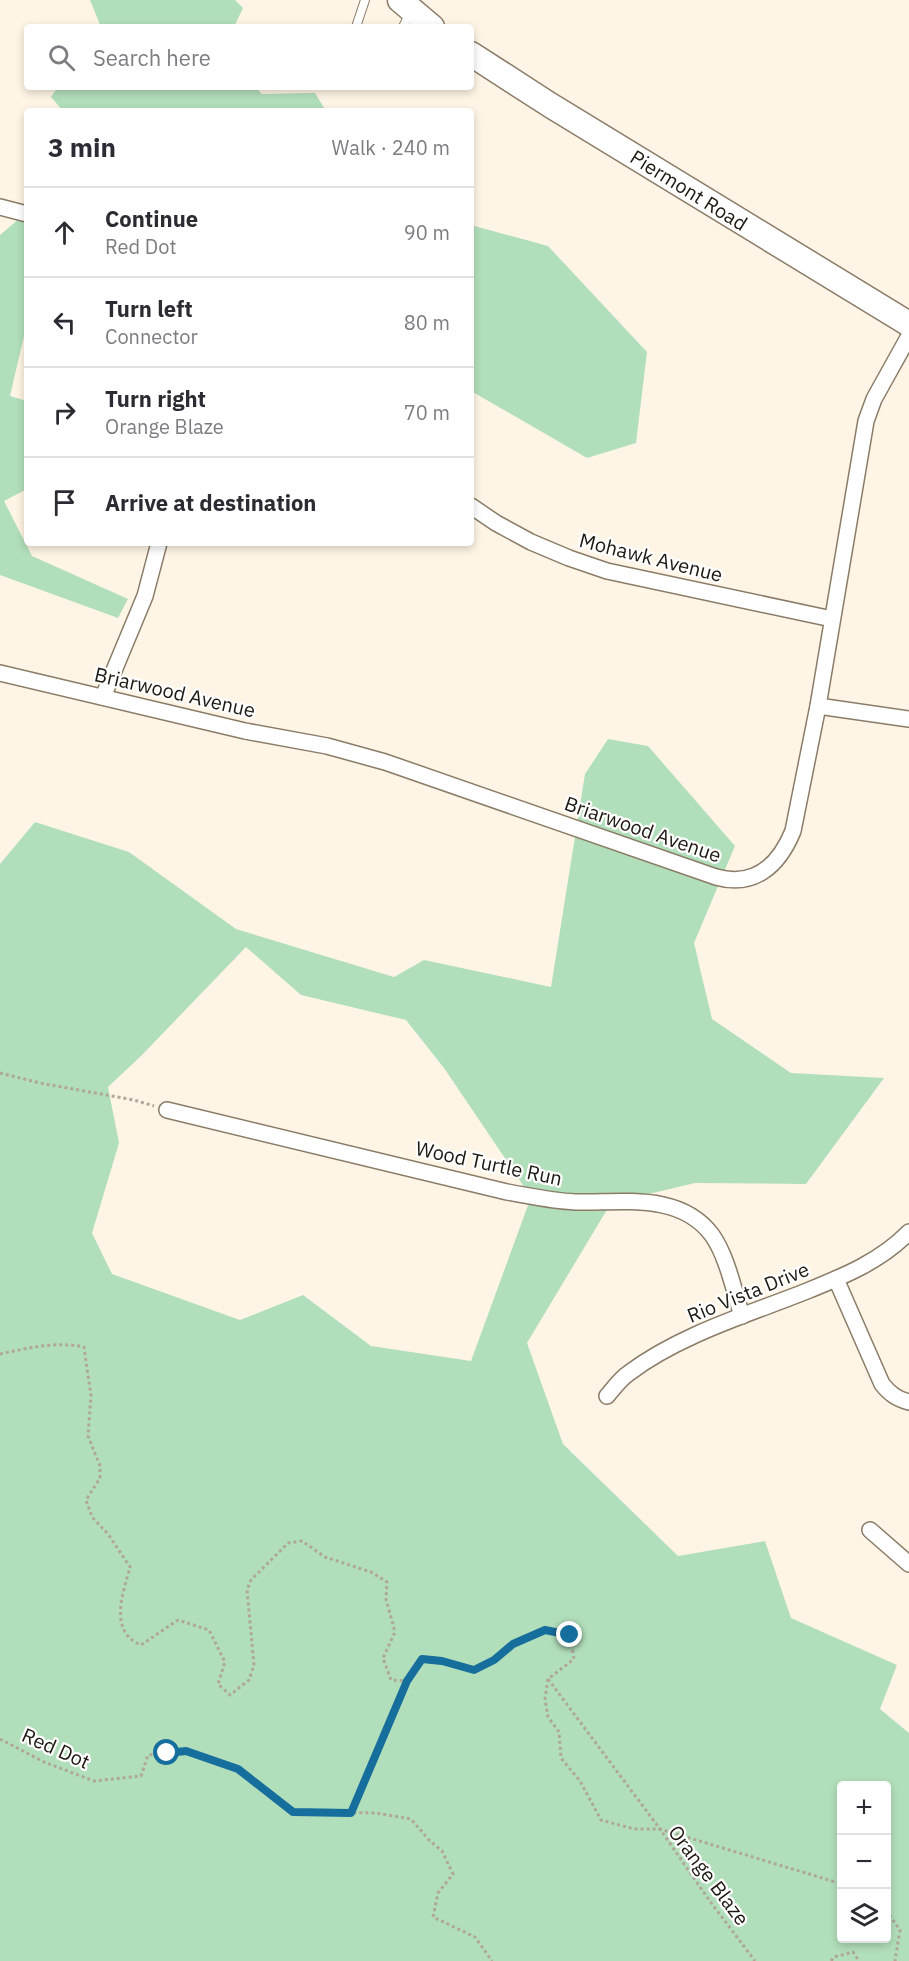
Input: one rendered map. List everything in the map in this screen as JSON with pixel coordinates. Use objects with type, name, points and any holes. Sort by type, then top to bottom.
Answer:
[{"type":"main road","points":[[405,12],[427,24]]},
{"type":"main road","name":"Piermont Road","points":[[474,56],[909,324]]},
{"type":"street","points":[[0,207],[24,213]]},
{"type":"street","name":"Briarwood Avenue","points":[[0,673],[245,731],[327,746],[385,762],[716,877],[738,880],[751,877],[765,871],[776,861],[786,849],[793,831],[818,706],[866,421],[878,391],[909,336]]},
{"type":"street","name":"Mohawk Avenue","points":[[474,509],[531,542],[607,571],[832,619]]},
{"type":"street","points":[[103,697],[145,596],[158,546]]},
{"type":"street","points":[[818,706],[909,719]]},
{"type":"street","name":"Wood Turtle Run","points":[[167,1110],[507,1192],[573,1202],[654,1202],[672,1206],[701,1223],[712,1235],[720,1249],[742,1316]]},
{"type":"street","name":"Rio Vista Drive","points":[[606,1396],[627,1374],[660,1353],[694,1336],[864,1266],[886,1252],[909,1232]]},
{"type":"street","points":[[836,1279],[882,1384],[900,1400],[909,1402]]},
{"type":"street","points":[[870,1530],[909,1564]]},
{"type":"lane","points":[[357,24],[365,0]]},
{"type":"path","points":[[0,1073],[40,1083],[134,1100],[167,1110]]},
{"type":"path","points":[[0,1354],[39,1346],[70,1344],[84,1347],[92,1396],[88,1436],[100,1466],[100,1478],[86,1500],[92,1517],[108,1534],[130,1567],[119,1619],[130,1641],[141,1645],[178,1620],[209,1630],[225,1662],[218,1684],[230,1695],[249,1680],[254,1665],[247,1590],[250,1580],[288,1543],[302,1541],[325,1557],[371,1572],[387,1582],[386,1599],[395,1632],[383,1658],[392,1680],[407,1681]]},
{"type":"path","points":[[351,1813],[407,1681],[422,1659],[442,1661],[474,1670],[494,1660],[513,1644],[545,1630],[570,1635],[574,1659],[548,1679],[660,1829],[837,1882]]},
{"type":"path","name":"Orange Blaze","points":[[548,1679],[545,1699],[548,1718],[559,1732],[561,1758],[580,1780],[600,1820],[634,1829],[660,1829],[755,1961]]},
{"type":"path","name":"Red Dot","points":[[0,1739],[44,1762],[94,1781],[141,1776],[148,1755],[186,1751],[238,1769],[293,1812],[376,1813],[411,1819],[442,1851],[453,1874],[438,1893],[433,1917],[475,1937],[492,1961]]},
{"type":"path","points":[[891,1917],[900,1930],[895,1961]]},
{"type":"path","points":[[831,1961],[834,1957],[853,1952],[859,1961]]},
{"type":"green space","points":[[90,0],[235,0],[243,8],[235,24],[100,24]]},
{"type":"green space","points":[[56,90],[258,90],[262,94],[315,93],[324,108],[60,108],[51,97]]},
{"type":"green space","points":[[24,215],[24,336],[10,396],[24,400],[24,491],[4,501],[24,540],[24,546],[27,546],[32,556],[128,599],[118,618],[0,575],[0,235]]},
{"type":"green space","points":[[474,226],[548,246],[647,352],[636,443],[587,458],[474,393]]},
{"type":"green space","points":[[608,739],[648,746],[735,846],[694,943],[712,1019],[791,1073],[884,1078],[806,1184],[695,1183],[611,1203],[527,1343],[563,1444],[678,1556],[765,1541],[791,1618],[897,1665],[880,1709],[909,1733],[909,1961],[0,1961],[0,864],[35,822],[129,852],[236,929],[394,977],[424,960],[551,987],[585,774]],"holes":[[[246,947],[301,995],[406,1020],[444,1068],[531,1197],[471,1361],[371,1346],[303,1295],[240,1320],[112,1274],[92,1233],[119,1143],[108,1087]]]},
{"type":"route","points":[[167,1753],[186,1751],[238,1769],[293,1812],[351,1813],[407,1681],[422,1659],[442,1661],[474,1670],[494,1660],[513,1644],[545,1630],[570,1635]]}]
